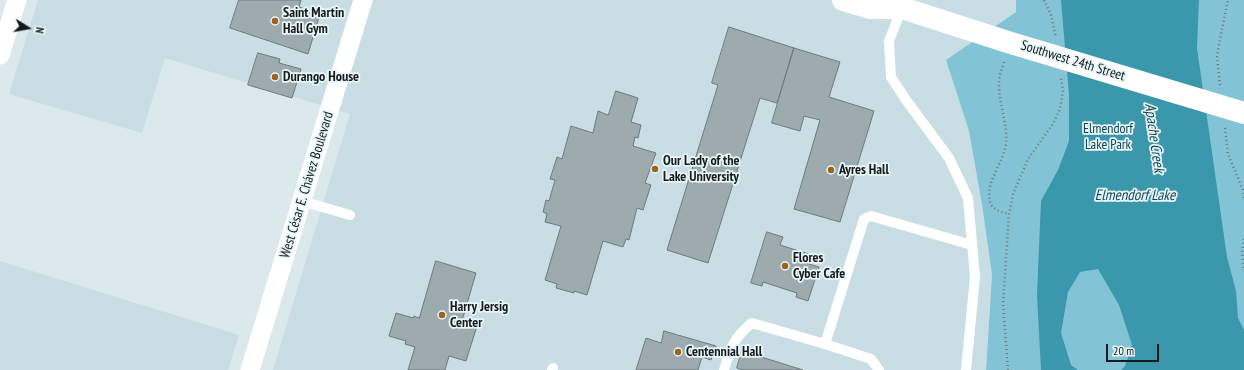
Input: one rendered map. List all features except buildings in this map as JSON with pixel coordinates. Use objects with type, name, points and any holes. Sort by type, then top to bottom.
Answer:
[{"type":"main road","name":"Southwest 24th Street","points":[[843,0],[870,8],[899,3],[1011,43],[1051,47],[1242,112]]},
{"type":"street","points":[[0,55],[17,0]]},
{"type":"street","name":"West César E. Chávez Boulevard","points":[[250,370],[363,0]]},
{"type":"lane","points":[[899,3],[889,41],[891,77],[949,158],[968,198],[975,277],[966,370]]},
{"type":"lane","points":[[302,200],[350,215]]},
{"type":"lane","points":[[825,344],[864,219],[871,216],[972,245]]},
{"type":"lane","points":[[724,370],[730,348],[742,331],[752,323],[871,359],[879,370]]},
{"type":"path","points":[[1044,0],[1055,26],[1051,47]]},
{"type":"path","points":[[1004,61],[999,84],[1006,132],[1006,144],[1004,155],[991,184],[989,194],[990,203],[994,208],[1009,214]]},
{"type":"path","points":[[1008,370],[1003,304],[1009,214],[1013,194],[1028,159],[1053,124],[1060,109],[1063,91],[1061,76]]},
{"type":"path","points":[[1244,239],[1242,253],[1244,270]]},
{"type":"shaded area","name":"Our Lady of the Lake University","points":[[38,0],[1016,0],[1016,12],[946,60],[969,131],[992,275],[986,370],[273,370],[350,114],[165,58],[142,133],[9,94]]},
{"type":"shaded area","points":[[0,261],[239,335],[228,370],[0,370]]},
{"type":"green space","name":"Elmendorf Lake Park","points":[[1016,0],[1244,0],[1244,370],[986,370],[992,275],[969,131],[946,60],[1016,12]]},
{"type":"water","name":"Elmendorf Lake","points":[[1061,0],[1199,0],[1197,48],[1227,257],[1236,291],[1238,318],[1244,330],[1244,370],[1121,370],[1125,366],[1132,345],[1119,305],[1098,269],[1080,272],[1068,292],[1061,333],[1071,365],[1078,370],[1041,370],[1037,295],[1041,201],[1058,170],[1069,141],[1069,95]]},
{"type":"place","name":"Saint Martin Hall Gym","points":[[275,21]]},
{"type":"place","name":"Durango House","points":[[275,77]]},
{"type":"place","name":"Our Lady of the Lake University","points":[[655,169]]},
{"type":"place","name":"Ayres Hall","points":[[831,170]]},
{"type":"place","name":"Flores Cyber Cafe","points":[[785,266]]},
{"type":"place","name":"Harry Jersig Center","points":[[442,315]]},
{"type":"place","name":"Centennial Hall","points":[[678,352]]},
{"type":"water label","name":"Apache Creek","points":[[1154,138]]}]
